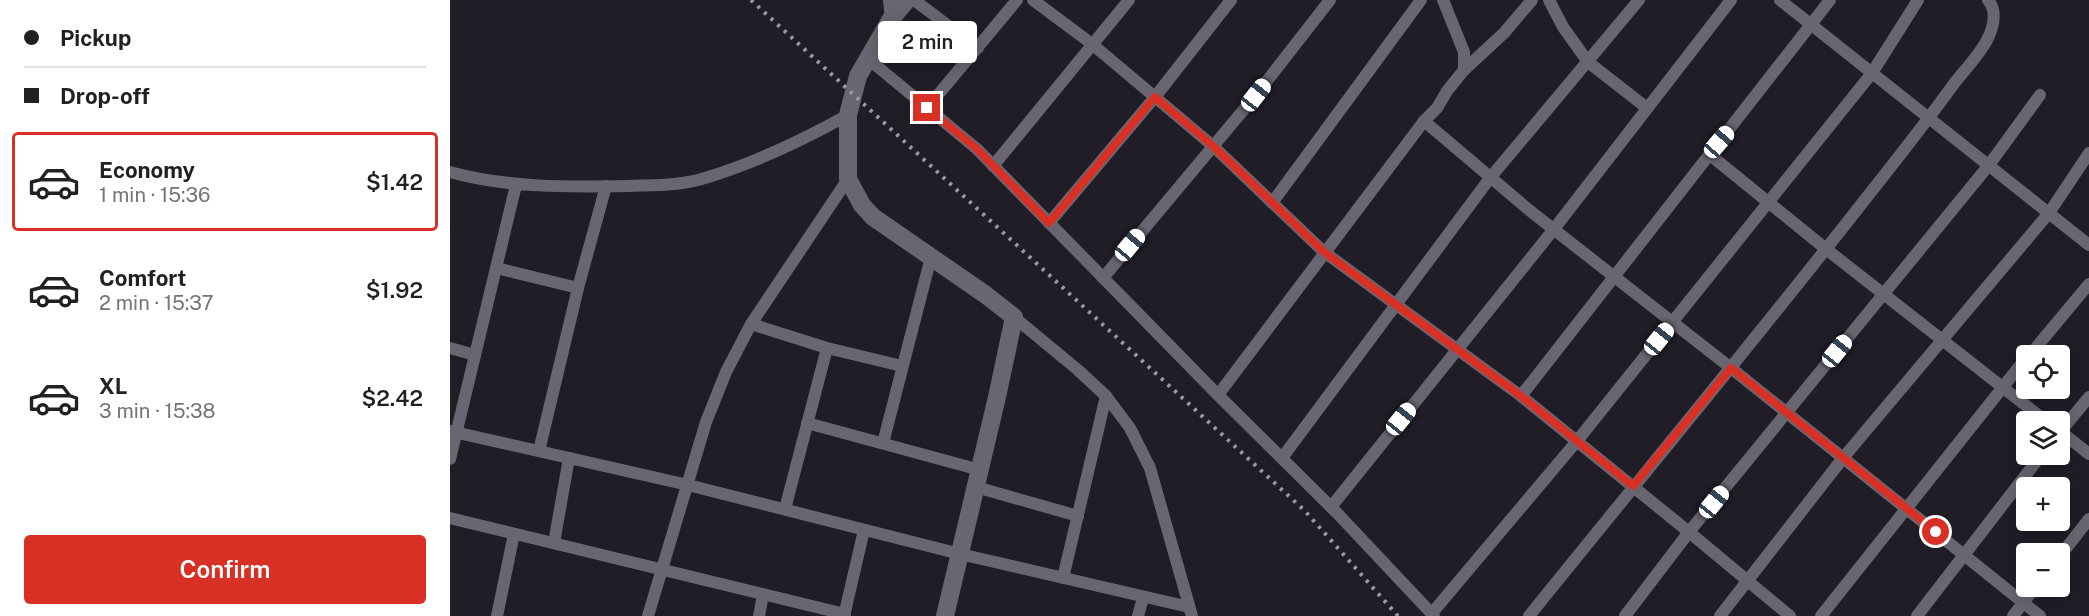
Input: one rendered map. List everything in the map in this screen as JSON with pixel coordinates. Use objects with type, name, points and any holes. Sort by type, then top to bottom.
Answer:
[{"type":"street","points":[[889,0],[891,19]]},
{"type":"street","points":[[907,0],[891,19],[858,76],[848,115],[848,179],[862,205],[873,217],[1014,317],[1106,396],[1130,428],[1150,468],[1190,612]]},
{"type":"street","points":[[914,0],[978,48]]},
{"type":"street","points":[[927,108],[1017,0]]},
{"type":"street","points":[[1033,0],[1092,44],[1213,146],[1324,252],[1521,396],[1790,616]]},
{"type":"street","points":[[993,166],[1129,0]]},
{"type":"street","points":[[1049,223],[1155,97],[1231,0]]},
{"type":"street","points":[[1103,278],[1256,95],[1330,0]]},
{"type":"street","points":[[1272,203],[1421,0]]},
{"type":"street","points":[[1443,0],[1464,52],[1464,70]]},
{"type":"street","points":[[1218,395],[1324,252],[1424,121],[1437,108],[1447,91],[1464,70],[1504,33],[1532,0]]},
{"type":"street","points":[[1549,0],[1563,27],[1588,62],[1647,108]]},
{"type":"street","points":[[1282,458],[1490,178],[1639,0]]},
{"type":"street","points":[[1331,507],[1554,229],[1731,0]]},
{"type":"street","points":[[1780,0],[2089,244]]},
{"type":"street","points":[[1521,396],[1830,0]]},
{"type":"street","points":[[867,58],[977,149],[1331,507],[1433,615],[1577,441],[1872,73],[1918,0]]},
{"type":"street","points":[[1529,616],[1731,368],[1929,118],[1988,38],[1994,21],[1992,4],[1988,0]]},
{"type":"street","points":[[1625,616],[1689,532],[1989,165],[2040,95]]},
{"type":"street","points":[[450,172],[516,185],[677,184],[705,178],[780,150],[848,115]]},
{"type":"street","points":[[1424,121],[1490,178],[2040,616]]},
{"type":"street","points":[[1720,616],[1843,458],[2049,213],[2089,153]]},
{"type":"street","points":[[1708,154],[2033,411]]},
{"type":"street","points":[[648,616],[706,422],[726,372],[751,324],[848,179]]},
{"type":"street","points":[[450,459],[453,432],[475,354],[516,185]]},
{"type":"street","points":[[539,451],[578,288],[606,186]]},
{"type":"street","points":[[883,444],[931,257]]},
{"type":"street","points":[[496,268],[578,288]]},
{"type":"street","points":[[2038,345],[2089,284]]},
{"type":"street","points":[[945,616],[1014,317]]},
{"type":"street","points":[[751,324],[827,348],[902,366]]},
{"type":"street","points":[[450,348],[475,354]]},
{"type":"street","points":[[785,509],[827,348]]},
{"type":"street","points":[[1821,616],[2016,371]]},
{"type":"street","points":[[1063,578],[1106,396]]},
{"type":"street","points":[[2070,420],[2089,397]]},
{"type":"street","points":[[807,423],[883,444],[1078,516]]},
{"type":"street","points":[[453,432],[688,485],[1143,598],[1190,612]]},
{"type":"street","points":[[2070,440],[2089,454]]},
{"type":"street","points":[[554,543],[569,458]]},
{"type":"street","points":[[1917,616],[2034,465]]},
{"type":"street","points":[[450,518],[844,615],[864,530]]},
{"type":"street","points":[[2070,543],[2089,519]]},
{"type":"street","points":[[497,616],[514,534]]},
{"type":"street","points":[[759,616],[763,595]]},
{"type":"street","points":[[2013,616],[2028,597]]},
{"type":"street","points":[[1138,616],[1143,598]]},
{"type":"railway","points":[[751,0],[1305,511],[1398,616]]},
{"type":"route","points":[[927,108],[977,149],[1049,223],[1155,97],[1213,146],[1324,252],[1521,396],[1633,486],[1731,368],[1936,532]]}]
